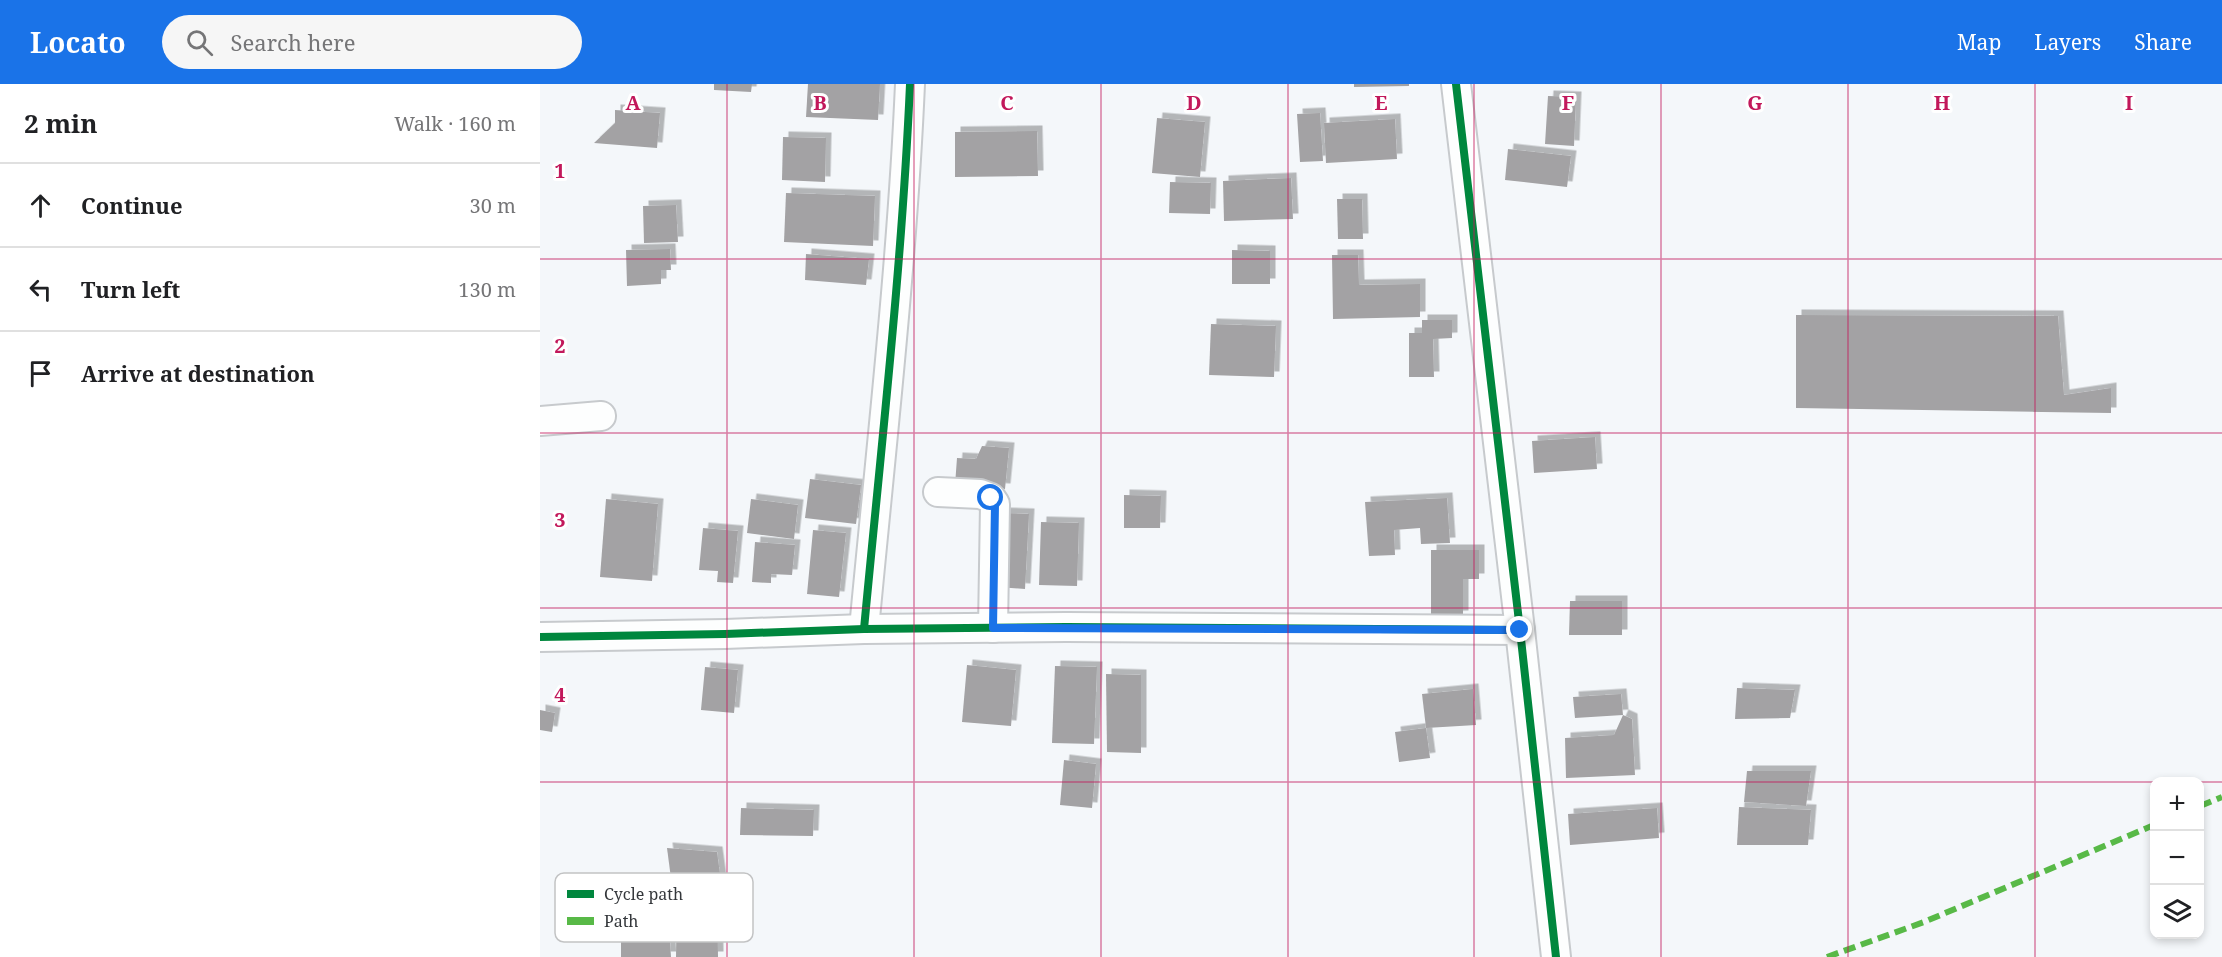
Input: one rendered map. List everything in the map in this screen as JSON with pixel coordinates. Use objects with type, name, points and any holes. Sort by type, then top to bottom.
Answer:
[{"type":"street","points":[[864,629],[898,276],[906,180],[910,84]]},
{"type":"street","points":[[1456,84],[1556,957]]},
{"type":"street","points":[[540,421],[601,416]]},
{"type":"street","points":[[938,492],[980,494],[991,498],[995,504],[993,628]]},
{"type":"street","points":[[540,637],[993,628],[1520,630]]},
{"type":"building","points":[[714,84],[752,84],[751,92],[714,90]]},
{"type":"building","points":[[808,84],[880,84],[878,120],[806,117]]},
{"type":"building","points":[[1354,84],[1409,84],[1409,86],[1354,87]]},
{"type":"building","points":[[1548,96],[1576,97],[1574,146],[1545,144]]},
{"type":"building","points":[[615,110],[660,113],[657,148],[594,143],[615,123]]},
{"type":"building","points":[[1320,113],[1323,161],[1300,162],[1297,114]]},
{"type":"building","points":[[1157,118],[1205,122],[1200,177],[1152,173]]},
{"type":"building","points":[[1395,119],[1397,159],[1326,163],[1324,123]]},
{"type":"building","points":[[1037,131],[1038,176],[955,177],[955,132]]},
{"type":"building","points":[[783,137],[826,138],[825,182],[782,180]]},
{"type":"building","points":[[1508,149],[1571,156],[1567,187],[1505,180]]},
{"type":"building","points":[[1291,178],[1293,219],[1224,221],[1223,181]]},
{"type":"building","points":[[1170,182],[1211,183],[1210,214],[1169,213]]},
{"type":"building","points":[[786,193],[875,196],[873,246],[784,242]]},
{"type":"building","points":[[1337,199],[1362,199],[1363,239],[1338,239]]},
{"type":"building","points":[[676,205],[678,242],[644,243],[643,206]]},
{"type":"building","points":[[670,249],[671,270],[661,270],[661,284],[627,286],[626,250]]},
{"type":"building","points":[[1232,250],[1270,251],[1270,284],[1232,284]]},
{"type":"building","points":[[806,254],[869,259],[866,285],[805,280]]},
{"type":"building","points":[[1332,255],[1358,255],[1359,285],[1420,284],[1420,317],[1333,319]]},
{"type":"building","points":[[1796,315],[2058,316],[2064,395],[2111,388],[2111,413],[1796,408]]},
{"type":"building","points":[[1422,320],[1452,320],[1452,338],[1433,339],[1434,377],[1409,377],[1409,333],[1422,333]]},
{"type":"building","points":[[1211,324],[1276,326],[1274,377],[1209,375]]},
{"type":"building","points":[[1595,437],[1597,469],[1534,473],[1532,441]]},
{"type":"building","points":[[982,446],[1009,448],[1005,489],[955,485],[957,458],[976,459]]},
{"type":"building","points":[[810,479],[861,485],[856,524],[805,518]]},
{"type":"building","points":[[1124,495],[1161,496],[1160,528],[1124,528]]},
{"type":"building","points":[[1447,498],[1450,543],[1421,544],[1420,528],[1394,530],[1395,555],[1369,556],[1365,502]]},
{"type":"building","points":[[606,499],[658,504],[652,581],[600,577]]},
{"type":"building","points":[[751,499],[798,505],[794,539],[747,533]]},
{"type":"building","points":[[1001,513],[1029,514],[1025,589],[997,587]]},
{"type":"building","points":[[1041,522],[1079,523],[1077,586],[1039,585]]},
{"type":"building","points":[[703,528],[738,531],[733,583],[717,582],[718,571],[699,570]]},
{"type":"building","points":[[813,530],[846,533],[839,597],[807,594]]},
{"type":"building","points":[[755,542],[795,545],[792,575],[771,574],[771,583],[752,582]]},
{"type":"building","points":[[1431,550],[1479,550],[1479,579],[1463,579],[1463,616],[1431,617]]},
{"type":"building","points":[[1570,601],[1622,601],[1622,635],[1569,635]]},
{"type":"building","points":[[967,665],[1016,670],[1011,726],[962,722]]},
{"type":"building","points":[[1055,666],[1097,667],[1094,744],[1052,743]]},
{"type":"building","points":[[705,667],[738,670],[734,713],[701,710]]},
{"type":"building","points":[[1106,674],[1141,675],[1141,753],[1107,752]]},
{"type":"building","points":[[1737,688],[1795,690],[1790,718],[1735,719]]},
{"type":"building","points":[[1473,689],[1476,725],[1426,728],[1422,694]]},
{"type":"building","points":[[1621,694],[1623,715],[1575,718],[1573,697]]},
{"type":"building","points":[[540,710],[555,713],[552,732],[540,730]]},
{"type":"building","points":[[1623,715],[1632,719],[1635,775],[1566,778],[1565,738],[1614,735]]},
{"type":"building","points":[[1426,728],[1430,758],[1399,762],[1395,732]]},
{"type":"building","points":[[1064,760],[1096,764],[1092,808],[1060,805]]},
{"type":"building","points":[[1747,771],[1811,771],[1806,806],[1744,802]]},
{"type":"building","points":[[1739,807],[1811,810],[1808,845],[1737,845]]},
{"type":"building","points":[[741,808],[814,810],[813,836],[740,835]]},
{"type":"building","points":[[1657,808],[1659,838],[1570,845],[1568,814]]},
{"type":"building","points":[[667,848],[717,852],[720,873],[670,873]]},
{"type":"building","points":[[621,942],[670,942],[671,957],[621,957]]},
{"type":"building","points":[[676,942],[718,942],[718,957],[676,957]]},
{"type":"marked path","points":[[2204,804],[2222,797]]},
{"type":"marked path","points":[[1827,957],[1924,922],[2150,827]]},
{"type":"cycle path","points":[[864,629],[896,289],[910,84]]},
{"type":"cycle path","points":[[1456,84],[1556,957]]},
{"type":"cycle path","points":[[540,637],[864,629],[1066,627],[1520,630]]},
{"type":"route","points":[[991,498],[995,504],[993,628],[1520,630]]}]
